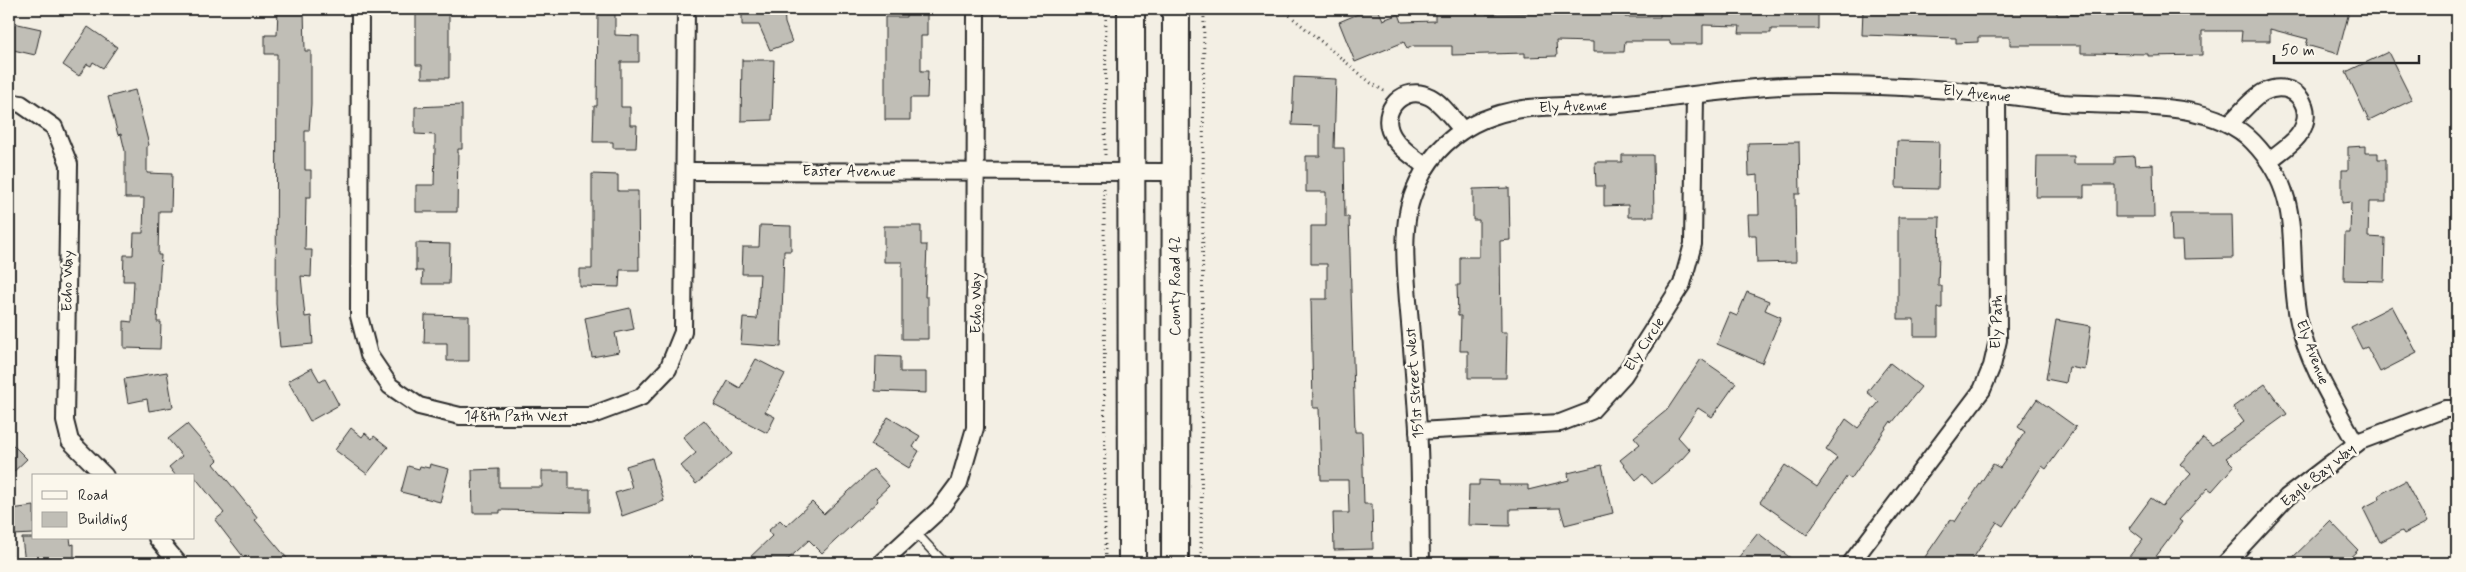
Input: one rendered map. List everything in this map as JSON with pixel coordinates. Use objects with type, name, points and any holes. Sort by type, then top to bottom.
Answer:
[{"type":"highway","points":[[1131,9],[1132,563]]},
{"type":"highway","name":"County Road 42","points":[[1175,563],[1176,9]]},
{"type":"street","name":"148th Path West","points":[[360,9],[359,316],[369,355],[390,386],[419,406],[460,416],[590,416],[641,397],[668,369],[683,332],[685,171]]},
{"type":"street","points":[[685,171],[686,9]]},
{"type":"street","name":"Echo Way","points":[[881,563],[939,510],[959,483],[975,428],[976,9]]},
{"type":"street","name":"Ely Avenue","points":[[1410,204],[1426,167],[1440,150],[1463,130],[1492,116],[1522,108],[1592,106],[1733,89],[1825,84],[1922,88],[1997,94],[2064,103],[2150,106],[2201,114],[2230,123],[2251,139],[2269,161],[2286,192],[2293,228],[2294,290],[2299,325],[2318,371],[2356,444]]},
{"type":"street","points":[[2230,123],[2263,92],[2280,88],[2295,92],[2304,103],[2306,118],[2298,135],[2269,161]]},
{"type":"street","points":[[1426,167],[1392,135],[1388,122],[1390,109],[1397,99],[1407,94],[1422,93],[1427,95],[1463,130]]},
{"type":"street","name":"Ely Path","points":[[1851,563],[1974,402],[1992,366],[1998,340],[1997,94]]},
{"type":"street","name":"Ely Circle","points":[[1418,431],[1560,423],[1591,411],[1624,375],[1682,284],[1692,244],[1695,95]]},
{"type":"street","name":"Echo Way","points":[[9,102],[21,104],[54,127],[69,164],[65,421],[70,441],[102,474]]},
{"type":"street","name":"Easter Avenue","points":[[685,171],[1175,172]]},
{"type":"street","name":"151st Street West","points":[[1410,204],[1407,216],[1406,275],[1418,431],[1421,563]]},
{"type":"street","name":"Eagle Bay Way","points":[[2226,563],[2287,497],[2356,444],[2445,409],[2457,409]]},
{"type":"street","points":[[159,540],[178,563]]},
{"type":"lane","points":[[915,532],[944,563]]},
{"type":"path","points":[[1105,563],[1106,9]]},
{"type":"path","points":[[1201,563],[1204,9]]},
{"type":"path","points":[[1282,9],[1371,83],[1397,99]]},
{"type":"building","points":[[278,9],[304,9],[305,51],[311,51],[311,104],[309,131],[305,131],[305,170],[311,170],[311,197],[306,197],[305,250],[312,250],[311,277],[301,276],[305,317],[311,316],[313,344],[280,347],[276,304],[277,54],[265,54],[265,35],[277,35]]},
{"type":"building","points":[[416,9],[449,9],[449,78],[422,78],[422,65],[416,65]]},
{"type":"building","points":[[598,9],[615,9],[615,35],[639,36],[639,62],[621,62],[621,107],[630,107],[630,125],[637,125],[636,148],[613,148],[613,142],[593,142],[594,106],[597,106]]},
{"type":"building","points":[[742,9],[784,9],[785,23],[792,42],[770,50],[759,25],[742,25]]},
{"type":"building","points":[[1370,9],[1378,9],[1383,20],[1399,14],[1402,22],[1435,21],[1435,9],[1486,9],[1486,14],[1579,13],[1579,9],[1625,9],[1625,17],[1660,17],[1660,9],[1818,9],[1818,29],[1771,29],[1771,33],[1739,33],[1740,26],[1703,25],[1703,44],[1670,44],[1670,41],[1625,41],[1624,52],[1593,52],[1593,42],[1556,41],[1557,56],[1525,57],[1525,53],[1452,55],[1452,46],[1413,46],[1407,49],[1404,42],[1355,62],[1339,22]]},
{"type":"building","points":[[1863,9],[1910,9],[1910,14],[1947,14],[1947,9],[2057,9],[2057,15],[2218,13],[2218,9],[2277,9],[2301,15],[2302,9],[2339,9],[2349,12],[2338,54],[2306,45],[2308,39],[2270,29],[2270,41],[2241,41],[2242,31],[2202,31],[2202,55],[2148,56],[2148,54],[2081,53],[2081,45],[2010,45],[2010,37],[1978,37],[1978,42],[1956,43],[1956,38],[1862,35]]},
{"type":"building","points":[[906,14],[927,14],[927,36],[921,36],[921,71],[928,71],[927,98],[910,98],[910,120],[885,120],[885,17],[906,17]]},
{"type":"building","points":[[9,22],[41,29],[35,55],[9,49]]},
{"type":"building","points":[[88,27],[117,47],[103,68],[93,62],[91,66],[87,64],[79,76],[63,65]]},
{"type":"building","points":[[2388,52],[2412,100],[2369,121],[2346,72]]},
{"type":"building","points":[[742,60],[774,60],[772,120],[741,121]]},
{"type":"building","points":[[1294,77],[1336,79],[1334,148],[1344,148],[1345,217],[1349,217],[1355,432],[1362,432],[1364,504],[1372,504],[1373,549],[1334,550],[1333,513],[1349,513],[1348,480],[1321,480],[1319,408],[1313,408],[1311,299],[1327,299],[1327,264],[1311,264],[1311,226],[1326,226],[1326,192],[1306,192],[1306,156],[1320,156],[1320,126],[1292,125]]},
{"type":"building","points":[[135,90],[149,145],[147,146],[147,173],[172,174],[171,211],[159,211],[158,255],[161,255],[157,322],[161,322],[160,349],[124,348],[124,321],[132,322],[134,281],[123,281],[124,255],[133,255],[134,233],[143,233],[144,198],[125,198],[125,151],[121,134],[118,135],[108,97]]},
{"type":"building","points":[[462,105],[462,149],[458,149],[457,212],[416,212],[416,185],[434,185],[435,135],[415,134],[415,107]]},
{"type":"building","points":[[1897,141],[1939,142],[1938,189],[1896,188]]},
{"type":"building","points":[[1799,142],[1800,194],[1795,194],[1796,262],[1757,263],[1756,235],[1749,235],[1748,215],[1759,215],[1758,175],[1749,176],[1748,143]]},
{"type":"building","points":[[2365,146],[2365,153],[2378,153],[2378,159],[2386,159],[2386,202],[2369,202],[2368,237],[2385,238],[2384,281],[2344,280],[2345,233],[2350,233],[2351,202],[2342,203],[2342,170],[2348,170],[2348,147]]},
{"type":"building","points":[[1622,155],[1653,155],[1654,217],[1628,217],[1628,205],[1604,206],[1604,186],[1596,186],[1595,162],[1622,162]]},
{"type":"building","points":[[2037,156],[2074,156],[2074,164],[2115,164],[2115,157],[2134,156],[2135,165],[2153,164],[2154,217],[2115,217],[2115,185],[2084,185],[2084,197],[2036,197]]},
{"type":"building","points":[[592,174],[618,175],[618,191],[638,191],[639,270],[620,270],[619,287],[579,286],[579,269],[592,269]]},
{"type":"building","points":[[1509,188],[1510,240],[1500,241],[1501,332],[1507,332],[1506,378],[1468,378],[1468,351],[1460,351],[1461,316],[1458,316],[1457,285],[1460,285],[1460,257],[1479,257],[1479,220],[1473,220],[1473,189]]},
{"type":"building","points":[[2171,214],[2232,214],[2233,258],[2183,259],[2182,241],[2172,241]]},
{"type":"building","points":[[1898,217],[1940,217],[1938,286],[1942,286],[1942,308],[1938,308],[1938,336],[1914,336],[1914,319],[1898,319]]},
{"type":"building","points":[[760,225],[791,226],[791,251],[784,251],[781,347],[741,344],[743,318],[757,319],[760,274],[742,274],[743,247],[759,247]]},
{"type":"building","points":[[884,226],[921,226],[921,245],[927,245],[925,297],[928,297],[928,339],[902,339],[902,262],[884,262]]},
{"type":"building","points":[[416,243],[450,244],[449,284],[422,284],[423,271],[416,271]]},
{"type":"building","points":[[1747,292],[1769,301],[1765,310],[1781,317],[1762,363],[1717,344],[1730,313],[1737,316]]},
{"type":"building","points":[[2392,306],[2417,353],[2380,372],[2367,347],[2362,349],[2351,327]]},
{"type":"building","points":[[630,308],[634,329],[615,333],[619,352],[592,357],[585,318]]},
{"type":"building","points":[[425,315],[469,316],[469,361],[447,361],[447,343],[424,343]]},
{"type":"building","points":[[2056,320],[2091,326],[2085,370],[2069,367],[2066,383],[2046,379]]},
{"type":"building","points":[[876,356],[900,357],[900,372],[926,372],[926,393],[875,391]]},
{"type":"building","points":[[756,359],[785,374],[765,412],[775,417],[767,433],[714,405],[728,381],[740,388]]},
{"type":"building","points":[[1701,359],[1736,383],[1712,417],[1698,408],[1678,437],[1690,450],[1681,460],[1652,484],[1643,474],[1636,480],[1620,460],[1640,444],[1634,437],[1667,410]]},
{"type":"building","points":[[1890,363],[1921,387],[1892,423],[1891,421],[1851,479],[1847,476],[1807,535],[1760,502],[1785,465],[1817,487],[1837,458],[1826,450],[1846,419],[1858,428],[1879,402],[1867,392]]},
{"type":"building","points":[[312,368],[320,382],[325,379],[339,405],[310,421],[288,381]]},
{"type":"building","points":[[167,372],[173,407],[149,411],[147,399],[128,403],[124,379]]},
{"type":"building","points":[[2265,384],[2287,414],[2226,458],[2234,466],[2212,491],[2208,488],[2179,520],[2182,522],[2151,563],[2124,563],[2143,539],[2129,528],[2151,498],[2162,506],[2191,474],[2180,464],[2203,438],[2212,445],[2244,422],[2233,407]]},
{"type":"building","points":[[2037,399],[2076,427],[2046,469],[2042,466],[2003,526],[1997,522],[1970,563],[1933,563],[1925,557],[1951,519],[1955,522],[1993,464],[2000,468],[2025,432],[2018,427]]},
{"type":"building","points":[[888,417],[920,436],[913,447],[919,451],[909,468],[871,445]]},
{"type":"building","points":[[704,420],[732,454],[696,484],[681,466],[696,453],[683,437]]},
{"type":"building","points":[[187,424],[218,460],[214,464],[258,518],[255,520],[291,563],[248,563],[215,520],[224,513],[195,477],[195,474],[174,474],[169,467],[182,456],[168,439]]},
{"type":"building","points":[[351,428],[362,437],[365,433],[372,439],[374,436],[388,447],[367,474],[335,450]]},
{"type":"building","points":[[9,441],[27,459],[9,476]]},
{"type":"building","points":[[652,458],[664,501],[622,516],[615,493],[632,488],[626,466]]},
{"type":"building","points":[[430,464],[449,469],[440,502],[401,492],[408,466],[419,469],[420,466],[429,468]]},
{"type":"building","points":[[1602,465],[1613,513],[1565,525],[1560,508],[1510,509],[1510,526],[1468,525],[1469,485],[1479,485],[1479,480],[1499,481],[1499,485],[1528,485],[1528,490],[1569,480],[1568,473]]},
{"type":"building","points":[[499,469],[499,487],[542,487],[542,471],[569,471],[569,489],[590,489],[590,512],[500,510],[500,513],[473,513],[472,470]]},
{"type":"building","points":[[873,469],[889,486],[876,498],[878,501],[822,553],[809,540],[784,563],[744,563],[772,536],[768,531],[780,520],[786,526],[812,502],[824,514]]},
{"type":"building","points":[[2405,481],[2427,522],[2404,534],[2402,531],[2380,542],[2363,508],[2380,499],[2379,495]]},
{"type":"building","points":[[32,506],[32,534],[12,535],[11,509]]},
{"type":"building","points":[[2330,521],[2358,550],[2344,563],[2287,563]]},
{"type":"building","points":[[1758,533],[1797,563],[1734,563]]},
{"type":"building","points":[[22,538],[32,538],[32,540],[70,540],[71,545],[74,544],[74,563],[25,563]]}]
